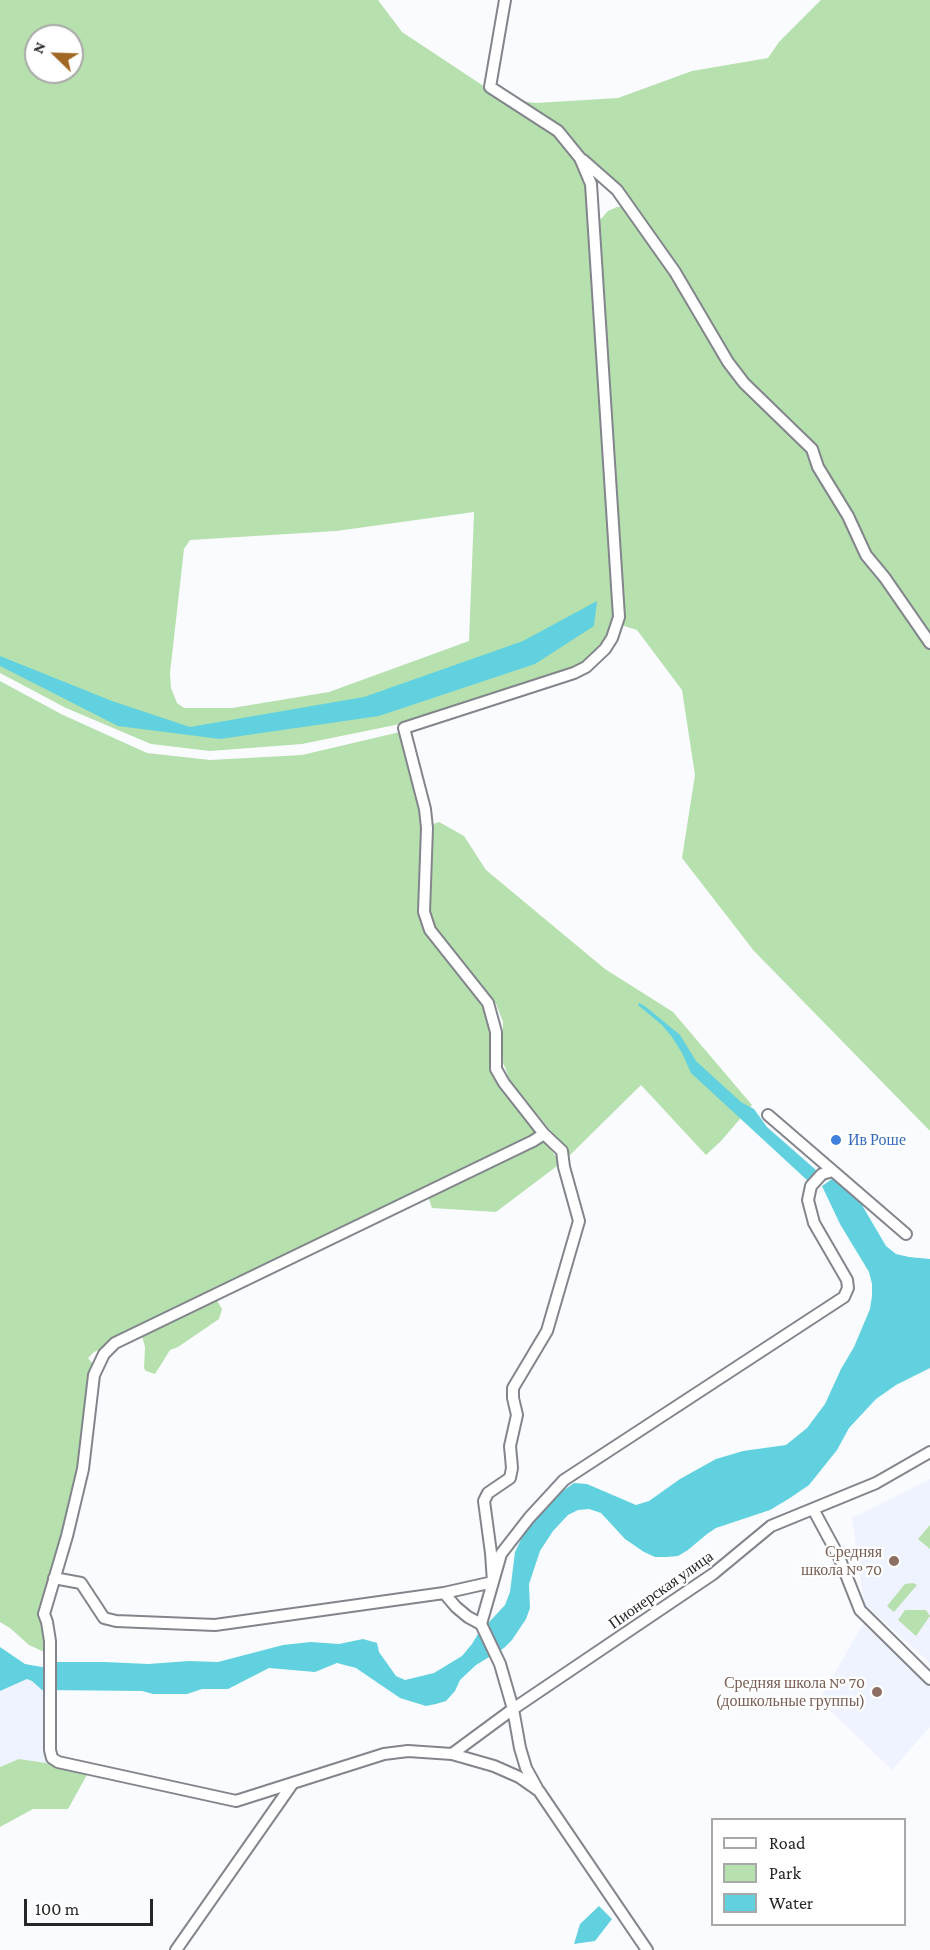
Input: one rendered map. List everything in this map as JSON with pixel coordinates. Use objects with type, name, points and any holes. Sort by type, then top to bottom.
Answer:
[{"type":"street","points":[[505,0],[490,87],[558,131],[580,158],[617,190],[675,272],[728,362],[744,383],[812,449],[818,466],[848,516],[866,555],[930,642]]},
{"type":"street","points":[[493,1582],[484,1501],[488,1493],[510,1478],[512,1468],[510,1446],[517,1415],[513,1388],[547,1330],[579,1221],[564,1167],[562,1151],[544,1134],[504,1083],[496,1069],[496,1032],[488,1003],[430,930],[424,912],[427,828],[425,809],[404,728],[574,673],[586,667],[605,649],[617,627],[619,617],[594,219],[591,184],[580,158]]},
{"type":"street","points":[[768,1115],[906,1234]]},
{"type":"street","points":[[539,1791],[519,1777],[494,1766],[452,1754],[408,1751],[384,1754],[236,1801],[58,1762],[52,1758],[50,1750],[50,1641],[48,1622],[44,1614],[67,1536],[83,1469],[94,1375],[100,1360],[115,1343],[544,1134]]},
{"type":"street","points":[[481,1624],[501,1554],[529,1518],[564,1480],[844,1297],[848,1288],[847,1280],[814,1223],[808,1200],[811,1186],[822,1174],[833,1171]]},
{"type":"street","name":"Пионерская улица","points":[[452,1754],[513,1709],[712,1574],[771,1526],[876,1483],[930,1452]]},
{"type":"street","points":[[813,1509],[839,1557],[860,1610],[930,1679]]},
{"type":"street","points":[[54,1578],[81,1583],[104,1618],[127,1622],[215,1625],[444,1593],[493,1582]]},
{"type":"street","points":[[444,1593],[456,1607],[481,1624],[500,1664],[526,1768],[539,1791],[648,1950]]},
{"type":"street","points":[[176,1950],[294,1783]]},
{"type":"shaded area","name":"Средняя школа № 70","points":[[930,1479],[930,1663],[864,1604],[852,1518]]},
{"type":"shaded area","name":"Средняя школа № 70 (дошкольные группы)","points":[[863,1624],[930,1684],[930,1727],[892,1770],[819,1700]]},
{"type":"shaded area","points":[[27,1679],[42,1690],[47,1690],[46,1763],[19,1759],[0,1767],[0,1691]]},
{"type":"green space","points":[[0,0],[378,0],[402,32],[550,130],[577,160],[588,185],[615,608],[614,623],[609,635],[600,647],[573,670],[405,723],[302,744],[210,751],[151,744],[66,708],[0,673]],"holes":[[[474,512],[469,641],[329,692],[232,708],[184,708],[177,703],[171,688],[170,673],[184,549],[190,540],[336,531]]]},
{"type":"green space","points":[[821,0],[930,0],[930,633],[890,575],[869,552],[822,465],[746,382],[633,208],[520,101],[536,103],[618,98],[692,71],[768,58],[779,42]]},
{"type":"green space","points":[[624,206],[670,272],[725,362],[805,445],[828,495],[845,516],[884,583],[930,649],[930,1131],[754,951],[682,858],[695,775],[682,690],[637,630],[621,625],[622,572],[598,229],[600,220],[608,211]]},
{"type":"green space","points":[[0,681],[61,714],[147,753],[210,760],[302,755],[400,732],[422,808],[423,921],[488,1005],[502,1086],[561,1163],[496,1212],[432,1208],[427,1193],[215,1297],[222,1309],[219,1319],[170,1350],[155,1374],[144,1368],[145,1347],[142,1336],[94,1352],[88,1358],[92,1363],[92,1370],[83,1460],[52,1581],[46,1653],[29,1645],[0,1622]]},
{"type":"green space","points":[[439,822],[464,836],[486,870],[605,969],[673,1012],[752,1105],[706,1155],[641,1085],[570,1155],[510,1080],[502,1060],[503,1022],[496,1004],[441,939],[430,918],[433,824]]},
{"type":"green space","points":[[930,1525],[930,1549],[918,1539]]},
{"type":"green space","points":[[905,1584],[917,1585],[894,1612],[887,1606]]},
{"type":"green space","points":[[905,1610],[926,1610],[930,1616],[916,1636],[898,1620]]},
{"type":"green space","points":[[19,1759],[88,1773],[68,1809],[33,1809],[0,1827],[0,1767]]},
{"type":"water","points":[[597,601],[594,626],[535,664],[379,716],[220,739],[118,726],[0,666],[0,656],[112,701],[190,727],[364,697],[523,641]]},
{"type":"water","points":[[639,1003],[680,1035],[696,1061],[741,1102],[754,1109],[767,1127],[816,1170],[808,1181],[691,1073],[672,1037],[662,1025],[638,1005]]},
{"type":"water","points":[[832,1179],[859,1200],[886,1246],[896,1254],[930,1259],[930,1368],[896,1385],[876,1399],[849,1428],[837,1450],[809,1485],[790,1498],[770,1510],[716,1528],[678,1556],[667,1557],[655,1557],[644,1552],[625,1539],[601,1513],[589,1509],[578,1510],[568,1515],[553,1531],[540,1551],[529,1584],[530,1608],[526,1619],[512,1640],[504,1648],[476,1665],[460,1680],[455,1691],[446,1701],[436,1704],[426,1706],[400,1698],[356,1668],[337,1663],[315,1672],[269,1668],[228,1689],[202,1689],[187,1694],[42,1690],[27,1679],[0,1691],[0,1647],[25,1664],[42,1667],[57,1662],[148,1664],[189,1661],[218,1662],[283,1645],[311,1642],[339,1644],[363,1639],[377,1643],[379,1652],[396,1676],[405,1680],[434,1673],[462,1656],[478,1634],[505,1605],[510,1592],[515,1552],[526,1529],[553,1498],[574,1483],[587,1484],[636,1505],[649,1501],[680,1479],[716,1459],[743,1451],[786,1445],[807,1428],[825,1404],[854,1347],[870,1309],[872,1296],[869,1272],[840,1224],[822,1186]]},
{"type":"water","points":[[599,1906],[612,1919],[595,1941],[574,1944],[580,1924]]},
{"type":"place","name":"Ив Роше","points":[[836,1140]]},
{"type":"place","name":"Средняя школа № 70","points":[[894,1561]]},
{"type":"place","name":"Средняя школа № 70 (дошкольные группы)","points":[[877,1692]]}]
